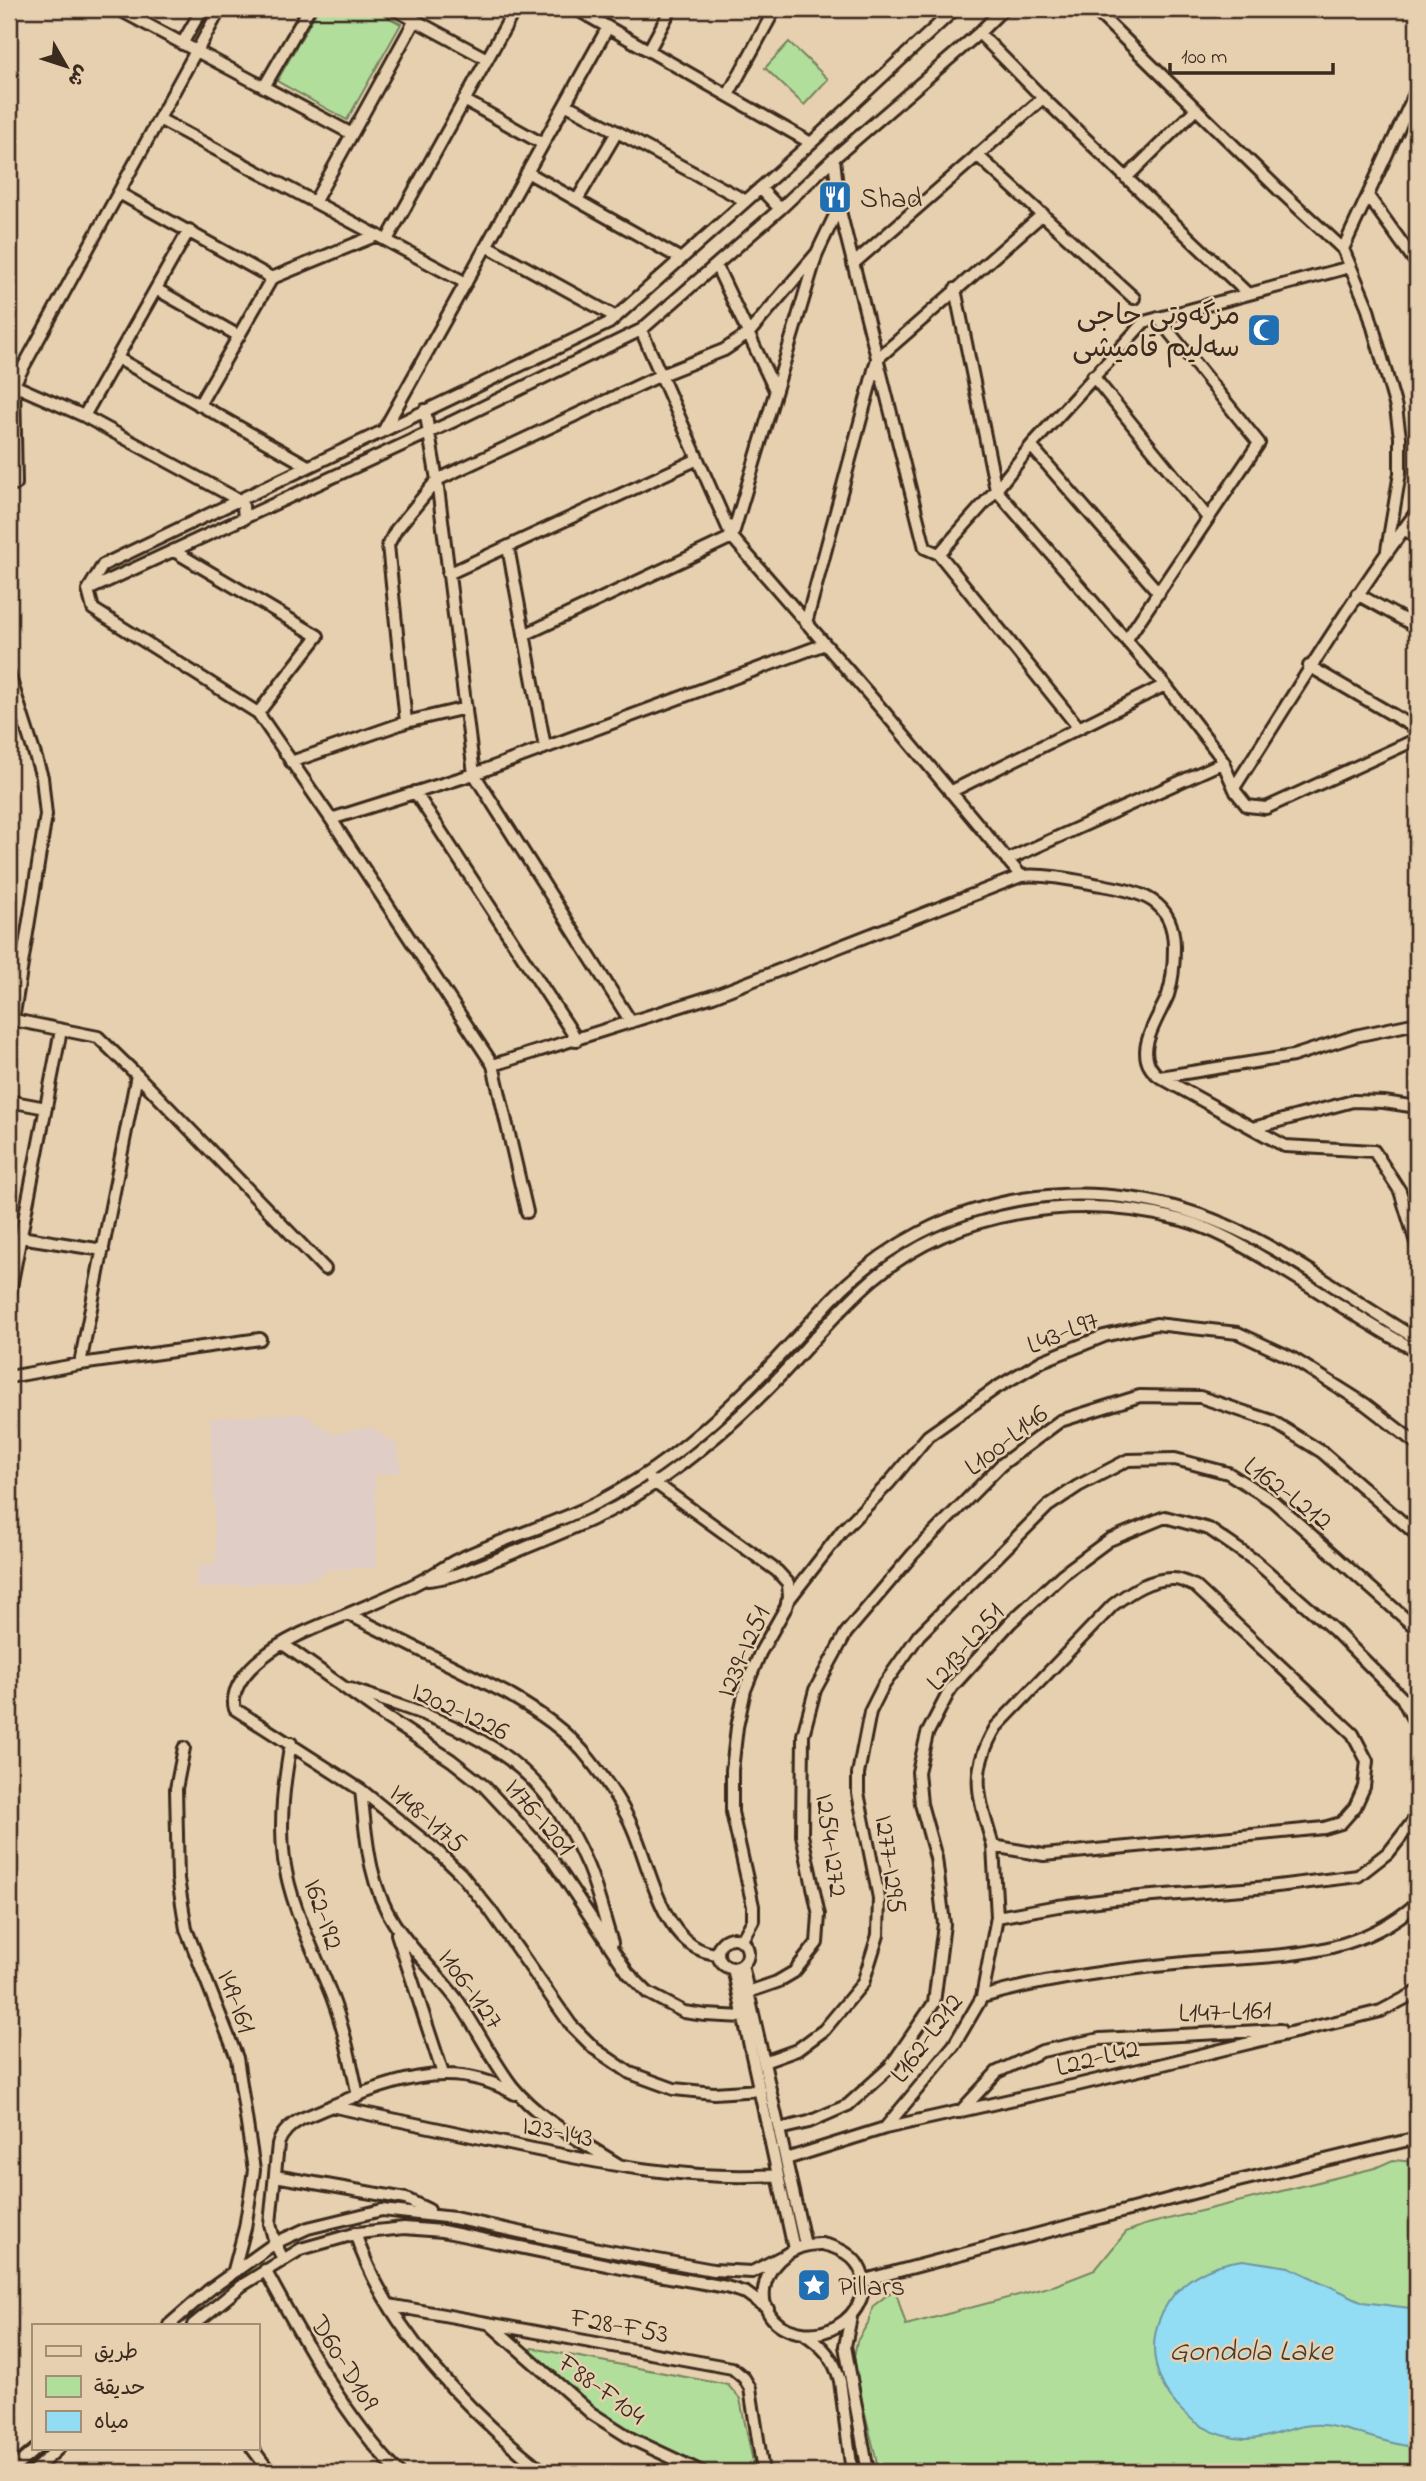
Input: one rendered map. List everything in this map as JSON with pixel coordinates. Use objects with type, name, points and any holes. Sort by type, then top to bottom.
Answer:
[{"type":"street","points":[[118,9],[352,134]]},
{"type":"street","points":[[183,44],[202,9]]},
{"type":"street","points":[[16,484],[11,383],[220,9]]},
{"type":"street","points":[[264,87],[309,9]]},
{"type":"street","points":[[394,9],[487,59]]},
{"type":"street","points":[[200,405],[272,278],[382,238],[515,9]]},
{"type":"street","points":[[576,9],[811,143]]},
{"type":"street","points":[[649,50],[671,9]]},
{"type":"street","points":[[728,95],[775,9]]},
{"type":"street","points":[[527,1212],[494,1065],[258,713],[93,609],[88,590],[103,565],[609,323],[811,143],[955,9]]},
{"type":"street","points":[[88,590],[430,432],[641,330],[1003,9]]},
{"type":"street","points":[[1094,9],[1343,250],[1367,306],[1390,381],[1400,437],[1400,473],[1387,550]]},
{"type":"street","points":[[314,201],[415,20]]},
{"type":"street","points":[[385,429],[608,27]]},
{"type":"street","points":[[979,33],[1043,99],[1248,294]]},
{"type":"street","points":[[853,264],[1043,99]]},
{"type":"street","points":[[1343,250],[1416,99]]},
{"type":"street","points":[[464,100],[543,144]]},
{"type":"street","points":[[565,104],[746,201]]},
{"type":"street","points":[[1126,178],[1196,109]]},
{"type":"street","points":[[159,118],[466,283]]},
{"type":"street","points":[[577,200],[617,132]]},
{"type":"street","points":[[977,155],[1135,298]]},
{"type":"street","points":[[834,158],[839,207],[925,548],[939,554],[1079,728]]},
{"type":"street","points":[[527,172],[681,258]]},
{"type":"street","points":[[760,188],[780,209]]},
{"type":"street","points":[[118,193],[272,278]]},
{"type":"street","points":[[1368,196],[1417,264]]},
{"type":"street","points":[[524,635],[732,537],[817,253],[839,207]]},
{"type":"street","points":[[806,623],[877,359],[1043,214]]},
{"type":"street","points":[[83,416],[189,230]]},
{"type":"street","points":[[486,246],[616,317]]},
{"type":"street","points":[[406,722],[388,545],[396,530],[437,480],[661,375],[724,349],[748,334],[817,253]]},
{"type":"street","points":[[716,265],[775,390]]},
{"type":"street","points":[[939,554],[1031,446],[1144,322],[1350,267]]},
{"type":"street","points":[[156,289],[239,336]]},
{"type":"street","points":[[955,289],[996,489],[1165,685],[1224,762],[1234,788],[1247,806],[1266,808],[1417,739]]},
{"type":"street","points":[[1128,639],[1259,443],[1158,318]]},
{"type":"street","points":[[641,330],[732,537],[886,713],[1021,876]]},
{"type":"street","points":[[117,359],[308,466]]},
{"type":"street","points":[[1093,376],[1208,518]]},
{"type":"street","points":[[11,383],[83,416],[237,499],[243,506],[244,519]]},
{"type":"street","points":[[425,410],[437,480],[474,774],[631,1022]]},
{"type":"street","points":[[1031,446],[1159,593]]},
{"type":"street","points":[[448,574],[698,459]]},
{"type":"street","points":[[1234,788],[1309,666],[1387,550],[1417,511]]},
{"type":"street","points":[[1403,529],[1417,537]]},
{"type":"street","points":[[508,547],[545,747]]},
{"type":"street","points":[[174,551],[318,636],[258,713]]},
{"type":"street","points":[[1357,594],[1417,627]]},
{"type":"street","points":[[331,819],[474,774],[825,644]]},
{"type":"street","points":[[1309,666],[1417,729]]},
{"type":"street","points":[[9,674],[42,777],[47,815],[11,1019],[98,1037],[325,1269]]},
{"type":"street","points":[[950,792],[1165,685]]},
{"type":"street","points":[[291,762],[406,722],[466,708]]},
{"type":"street","points":[[1007,860],[1224,762]]},
{"type":"street","points":[[415,792],[577,1040]]},
{"type":"street","points":[[494,1065],[713,996],[1021,876],[1050,875],[1128,890],[1149,898],[1167,913],[1172,922],[1174,939],[1168,994],[1151,1032],[1145,1055],[1152,1071],[1285,1146],[1374,1151],[1400,1191],[1415,1228],[1417,1246]]},
{"type":"street","points":[[1160,1077],[1293,1056],[1355,1037],[1417,1023],[1417,1042]]},
{"type":"street","points":[[9,1297],[11,1272],[61,1030]]},
{"type":"street","points":[[80,1364],[137,1075]]},
{"type":"street","points":[[9,1101],[46,1108]]},
{"type":"street","points":[[1253,1128],[1353,1101],[1417,1107]]},
{"type":"street","points":[[422,1581],[458,1560],[576,1512],[646,1474],[740,1398],[789,1349],[844,1287],[872,1264],[916,1234],[960,1215],[1003,1203],[1056,1195],[1102,1194],[1140,1198],[1181,1207],[1220,1222],[1269,1247],[1301,1274],[1417,1351]]},
{"type":"street","points":[[422,1581],[465,1572],[542,1541],[597,1517],[654,1484],[751,1406],[845,1305],[874,1278],[929,1243],[983,1222],[1024,1212],[1070,1206],[1132,1209],[1202,1227],[1301,1274],[1417,1339]]},
{"type":"street","points":[[20,1237],[103,1250]]},
{"type":"street","name":"L43-L97","points":[[787,1602],[842,1531],[889,1483],[929,1436],[996,1388],[1042,1361],[1104,1336],[1156,1324],[1238,1333],[1303,1364],[1365,1404],[1417,1444]]},
{"type":"street","points":[[9,1377],[80,1364],[260,1339]]},
{"type":"street","name":"L100-L146","points":[[846,1633],[912,1554],[1001,1465],[1060,1422],[1140,1396],[1200,1397],[1272,1421],[1322,1452],[1417,1535]]},
{"type":"street","name":"L162-L212","points":[[919,1635],[1048,1506],[1078,1486],[1128,1460],[1175,1459],[1228,1473],[1273,1502],[1417,1629]]},
{"type":"street","name":"I239-I251","points":[[646,1474],[654,1484],[777,1571],[788,1583],[787,1602],[752,1672],[741,1704],[734,1747],[732,1812],[753,1906],[752,1923],[742,1940]]},
{"type":"street","name":"L213-L251","points":[[779,2129],[809,2122],[848,2105],[890,2067],[934,2003],[944,1924],[936,1858],[921,1804],[918,1772],[927,1734],[951,1688],[1011,1622],[1063,1574],[1109,1540],[1165,1517],[1209,1529],[1254,1560],[1334,1630],[1402,1698],[1417,1727]]},
{"type":"street","points":[[982,1997],[997,1917],[993,1846],[977,1791],[980,1762],[986,1744],[996,1727],[1114,1605],[1135,1588],[1174,1579],[1195,1586],[1353,1734],[1367,1761],[1364,1787],[1355,1807],[1341,1823],[1324,1828],[1044,1855],[993,1846]]},
{"type":"street","name":"I148-I175","points":[[422,1581],[283,1644],[264,1656],[246,1673],[235,1693],[233,1704],[240,1713],[361,1790],[414,1831],[460,1873],[505,1930],[571,2025],[595,2049],[630,2073],[674,2089],[714,2094],[760,2090]]},
{"type":"street","points":[[348,1614],[506,1693],[566,1734],[590,1759],[628,1818],[676,1932],[695,1949],[718,1954]]},
{"type":"street","name":"I254-I272","points":[[748,1992],[778,1982],[794,1972],[817,1943],[819,1915],[802,1835],[803,1735],[815,1690],[846,1633]]},
{"type":"street","name":"I277-I295","points":[[764,2062],[797,2050],[824,2030],[863,1983],[878,1935],[879,1898],[858,1793],[858,1774],[870,1713],[883,1686],[919,1635]]},
{"type":"street","name":"I176-I201","points":[[283,1644],[451,1760],[484,1786],[551,1858],[614,1953],[636,1983],[648,1993],[675,2008],[693,2014],[744,2017]]},
{"type":"street","name":"I202-I226","points":[[339,1685],[442,1721],[489,1744],[522,1769],[554,1806],[580,1849],[595,1885],[614,1953]]},
{"type":"street","name":"I62-I92","points":[[291,1743],[281,1808],[285,1863],[302,1924],[345,2035],[358,2096]]},
{"type":"street","name":"I49-I61","points":[[184,1748],[176,1789],[178,1879],[186,1928],[237,2058],[254,2170],[245,2228],[234,2270]]},
{"type":"street","name":"I106-I127","points":[[361,1790],[373,1871],[393,1923],[458,2001],[508,2080],[523,2098],[556,2125],[619,2165]]},
{"type":"street","points":[[997,1917],[1092,1902],[1269,1887],[1358,1876],[1390,1851],[1414,1820],[1417,1808]]},
{"type":"street","name":"L162-L212","points":[[886,2128],[954,2045],[982,1997],[1029,1983],[1112,1971],[1318,1952],[1378,1932],[1417,1903]]},
{"type":"street","points":[[393,1923],[443,2074]]},
{"type":"street","points":[[738,1966],[722,1963],[718,1954],[724,1940],[733,1937],[742,1940],[748,1948],[748,1954],[738,1966],[744,2017],[778,2175],[800,2247]]},
{"type":"street","points":[[738,1966],[748,1992],[786,2159],[800,2247]]},
{"type":"street","name":"L22-L42","points":[[786,2159],[886,2128],[1381,2011],[1417,1993]]},
{"type":"street","name":"L147-L161","points":[[960,2112],[997,2072],[1042,2051],[1112,2038],[1305,2029]]},
{"type":"street","points":[[283,2259],[270,2224],[278,2144],[287,2129],[301,2119],[382,2085],[407,2078],[443,2074],[492,2081],[523,2098]]},
{"type":"street","name":"I23-I43","points":[[331,2106],[619,2165],[708,2177],[778,2175]]},
{"type":"street","points":[[865,2280],[1238,2181],[1417,2138]]},
{"type":"street","points":[[275,2176],[406,2199],[440,2216]]},
{"type":"street","points":[[170,2324],[234,2270],[275,2243],[308,2228],[367,2212],[403,2211],[713,2270],[752,2272],[800,2247],[822,2244],[844,2252],[859,2265],[865,2280],[862,2299],[852,2313],[834,2328],[803,2333]]},
{"type":"street","points":[[194,2324],[283,2259],[324,2241],[355,2233],[404,2228],[453,2233],[636,2271],[735,2288],[768,2309],[783,2326],[803,2333],[824,2348],[840,2381],[852,2472]]},
{"type":"street","points":[[355,2233],[370,2274],[412,2337],[464,2400],[544,2472]]},
{"type":"street","points":[[768,2309],[764,2294],[766,2279],[781,2257]]},
{"type":"street","name":"D60-D109","points":[[265,2270],[352,2419],[398,2472]]},
{"type":"street","name":"F28-F53","points":[[389,2305],[732,2368],[744,2378],[750,2388],[763,2472]]},
{"type":"street","points":[[852,2313],[846,2331],[845,2346],[868,2472]]},
{"type":"street","name":"F88-F104","points":[[489,2323],[591,2413],[632,2439],[702,2472]]},
{"type":"street","points":[[9,2472],[35,2450]]},
{"type":"street","points":[[32,2472],[57,2450]]},
{"type":"street","points":[[254,2450],[270,2472]]},
{"type":"shaded area","points":[[301,1413],[333,1434],[371,1427],[398,1445],[401,1472],[375,1475],[377,1567],[327,1570],[313,1579],[196,1589],[197,1566],[216,1565],[210,1418]]},
{"type":"green space","points":[[318,9],[373,9],[401,24],[347,120],[277,81]]},
{"type":"green space","points":[[789,42],[828,79],[804,105],[765,68]]},
{"type":"green space","points":[[1393,2160],[1417,2162],[1417,2472],[877,2472],[854,2357],[857,2341],[868,2323],[873,2306],[895,2289],[906,2325],[1056,2285],[1095,2270],[1126,2232],[1144,2225],[1375,2168]]},
{"type":"green space","points":[[532,2348],[728,2385],[740,2399],[755,2472],[718,2472],[645,2440],[606,2418],[528,2355]]},
{"type":"water","name":"Gondola Lake","points":[[1243,2260],[1289,2267],[1363,2302],[1417,2309],[1417,2447],[1323,2425],[1303,2426],[1255,2439],[1223,2435],[1202,2426],[1170,2397],[1160,2378],[1155,2357],[1155,2335],[1162,2313],[1177,2291],[1196,2276],[1218,2265]]},
{"type":"place","name":"Shad","points":[[835,197]]},
{"type":"place","name":"مزگەوتی حاجی سەلیم قامیشی","points":[[1264,330]]},
{"type":"place","name":"Pillars","points":[[814,2285]]}]
